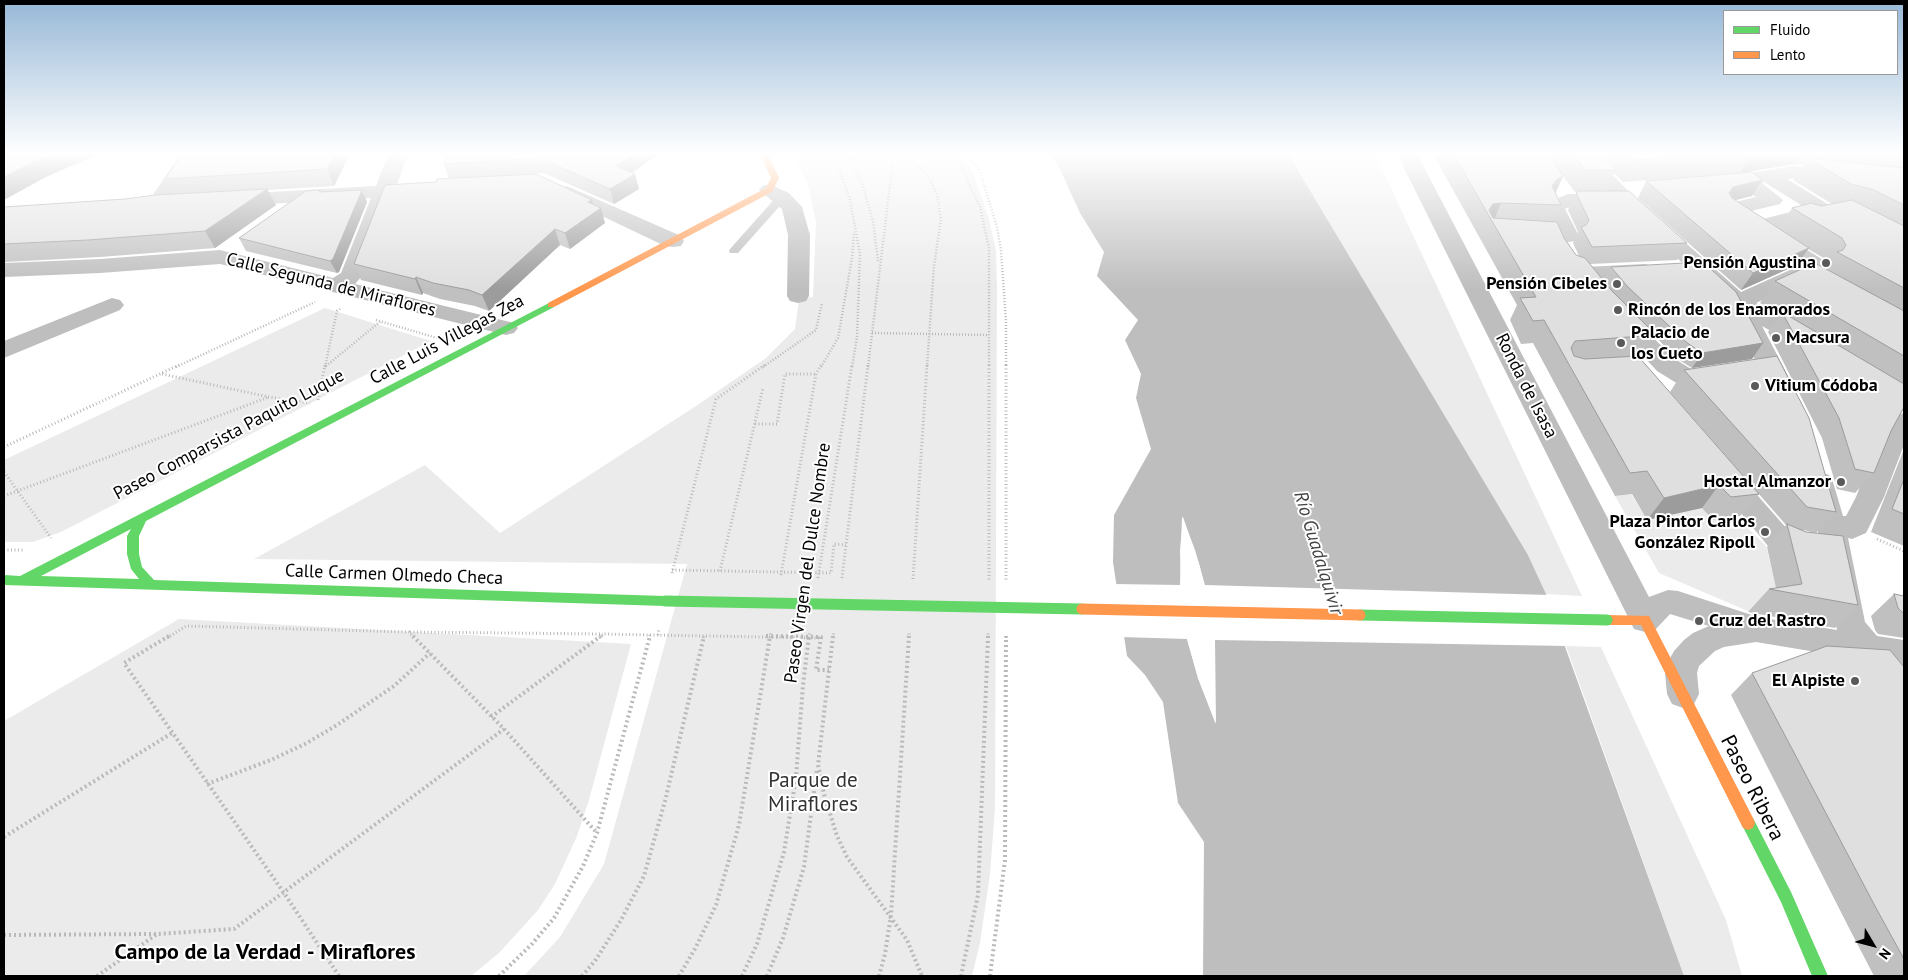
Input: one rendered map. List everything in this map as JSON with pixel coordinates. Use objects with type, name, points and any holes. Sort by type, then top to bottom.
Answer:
[{"type":"street","points":[[154,198],[147,206],[184,204]]},
{"type":"street","points":[[213,202],[280,198]]},
{"type":"street","points":[[275,218],[304,198]]},
{"type":"street","points":[[335,296],[351,276],[380,198]]},
{"type":"street","points":[[578,198],[673,241]]},
{"type":"street","name":"Calle Luis Villegas Zea","points":[[24,580],[673,241],[766,198]]},
{"type":"street","points":[[781,198],[792,207],[799,235],[798,296]]},
{"type":"street","name":"Ronda de Isasa","points":[[1429,198],[1644,620]]},
{"type":"street","points":[[1510,234],[1568,236],[1560,198]]},
{"type":"street","points":[[1635,198],[1702,268],[1736,300],[1828,355]]},
{"type":"street","points":[[1736,300],[1746,299],[1817,266],[1730,210],[1773,200],[1770,198]]},
{"type":"street","points":[[1759,230],[1798,216],[1806,220],[1841,216],[1808,198]]},
{"type":"street","points":[[1556,236],[1566,259],[1574,271],[1584,274],[1702,268]]},
{"type":"street","points":[[220,257],[244,240]]},
{"type":"street","name":"Calle Segunda de Miraflores","points":[[4,270],[100,266],[220,257],[335,296],[506,328]]},
{"type":"street","points":[[1584,274],[1662,375]]},
{"type":"street","points":[[1800,274],[1826,288]]},
{"type":"street","points":[[1736,300],[1744,312],[1760,367],[1794,415]]},
{"type":"street","points":[[4,350],[112,305]]},
{"type":"street","points":[[1640,368],[1662,375],[1696,377]]},
{"type":"street","points":[[1713,462],[1778,538],[1786,542],[1833,536],[1856,525],[1870,497],[1887,452],[1904,422]]},
{"type":"street","points":[[1814,464],[1833,536],[1851,627],[1904,692]]},
{"type":"street","points":[[141,520],[134,536],[133,554],[137,569],[151,584]]},
{"type":"street","name":"Calle Carmen Olmedo Checa","points":[[4,580],[665,601],[1644,620]]},
{"type":"street","points":[[1644,620],[1660,606],[1668,602],[1678,603],[1758,630],[1904,653]]},
{"type":"street","name":"Paseo Ribera","points":[[1644,620],[1786,897],[1820,976]]},
{"type":"street","points":[[1683,694],[1682,674],[1685,660],[1695,649],[1704,642],[1720,635],[1758,630]]},
{"type":"lane","points":[[734,251],[773,198]]},
{"type":"path","name":"Paseo Virgen del Dulce Nombre","points":[[817,582],[856,337],[860,254],[849,198]]},
{"type":"path","points":[[866,198],[873,221],[879,265]]},
{"type":"path","points":[[841,583],[888,198]]},
{"type":"path","points":[[912,580],[934,266],[940,231],[940,207],[937,198]]},
{"type":"path","points":[[976,198],[980,207],[989,248],[988,584]]},
{"type":"path","points":[[988,198],[997,227],[1001,250],[1006,322],[1006,591]]},
{"type":"path","points":[[335,296],[340,309]]},
{"type":"path","points":[[4,447],[316,302]]},
{"type":"path","points":[[822,302],[816,330],[716,399],[672,570],[831,573],[834,544],[846,545]]},
{"type":"path","points":[[340,309],[349,311]]},
{"type":"path","points":[[161,374],[269,397],[317,404],[337,312],[340,309]]},
{"type":"path","points":[[373,319],[441,339],[433,344]]},
{"type":"path","points":[[325,366],[382,321]]},
{"type":"path","points":[[872,333],[989,335]]},
{"type":"path","points":[[755,424],[777,424],[785,374],[816,374]]},
{"type":"path","points":[[720,571],[763,388]]},
{"type":"path","points":[[4,496],[18,489],[269,397]]},
{"type":"path","name":"Paseo Comparsista Paquito Luque","points":[[308,409],[325,400]]},
{"type":"path","points":[[4,472],[18,489],[54,542]]},
{"type":"path","points":[[4,550],[30,550]]},
{"type":"path","points":[[767,976],[786,928],[804,867],[836,622]]},
{"type":"path","points":[[962,976],[978,895],[988,624]]},
{"type":"path","points":[[339,976],[284,893],[124,662],[186,626],[408,632],[821,637],[816,670],[829,670]]},
{"type":"path","name":"Paseo Virgen del Dulce Nombre","points":[[742,976],[757,944],[784,852],[796,777],[803,686],[811,628]]},
{"type":"path","points":[[879,976],[885,954],[890,915],[909,629]]},
{"type":"path","points":[[990,976],[1005,860],[1006,631]]},
{"type":"path","points":[[408,632],[504,730],[597,833]]},
{"type":"path","points":[[491,717],[604,634]]},
{"type":"path","points":[[499,976],[532,944],[554,918],[570,892],[597,833],[650,635]]},
{"type":"path","points":[[582,976],[595,961],[621,920],[644,876],[665,801],[704,635]]},
{"type":"path","points":[[207,784],[271,760],[305,744],[338,725],[394,686],[430,653]]},
{"type":"path","points":[[4,935],[156,934],[234,929],[504,730]]},
{"type":"path","points":[[4,837],[172,733]]},
{"type":"path","points":[[818,765],[828,810],[844,850],[907,940],[922,976]]},
{"type":"path","points":[[97,976],[156,934]]},
{"type":"green space","name":"Parque de Miraflores","points":[[811,198],[982,198],[989,219],[996,251],[995,808],[990,874],[980,943],[972,976],[524,976],[560,937],[604,864],[687,564],[254,559],[425,465],[500,533],[696,406],[766,358],[795,329],[799,299],[813,297],[816,222]]},
{"type":"green space","points":[[1314,198],[1395,198],[1582,596],[1546,594],[1528,555]]},
{"type":"green space","points":[[325,308],[431,341],[61,532],[33,542],[4,542],[4,460]]},
{"type":"green space","points":[[1631,494],[1647,520],[1702,508],[1737,517],[1766,546],[1779,598],[1758,610],[1764,618],[1659,573],[1615,496]]},
{"type":"green space","points":[[179,619],[631,644],[589,800],[577,836],[555,884],[538,910],[499,953],[471,976],[4,976],[4,721]]},
{"type":"green space","points":[[1566,646],[1601,647],[1726,920],[1742,976],[1684,976]]},
{"type":"water","name":"Río Guadalquivir","points":[[1073,198],[1314,198],[1528,555],[1546,594],[1684,976],[1203,976],[1204,842],[1178,803],[1163,702],[1145,675],[1127,656],[1113,562],[1114,515],[1151,449],[1136,398],[1141,374],[1125,340],[1138,320],[1097,276],[1104,252]],"holes":[[[1183,517],[1200,567],[1215,640],[1215,722],[1198,678],[1187,639],[1181,585],[1180,550]]]},
{"type":"pier","points":[[1182,516],[1195,550],[1205,585],[1549,595],[1568,646],[1215,640],[1216,724],[1198,678],[1187,639],[1121,637],[1113,584],[1180,585]],"holes":[[[1183,525],[1193,550],[1209,611],[1213,640],[1214,712],[1200,677],[1185,611]]]},
{"type":"building","points":[[254,198],[205,231],[4,244],[4,207],[125,199]]},
{"type":"building","points":[[296,198],[359,198],[333,259],[330,261],[239,238]]},
{"type":"building","points":[[380,198],[587,198],[592,200],[588,202],[601,208],[565,233],[555,229],[482,295],[416,277],[415,279],[354,264]]},
{"type":"building","points":[[1478,198],[1558,198],[1561,205],[1501,203],[1493,204],[1489,210],[1493,218],[1557,222],[1564,238],[1576,255],[1585,258],[1612,291],[1656,335],[1575,341],[1571,348],[1574,356],[1585,359],[1638,356],[1759,494],[1731,497],[1719,485],[1664,498],[1647,471],[1630,473],[1544,320],[1533,321],[1520,298],[1536,297]]},
{"type":"building","points":[[1578,198],[1637,198],[1687,243],[1592,247],[1581,227],[1586,225],[1589,220]]},
{"type":"building","points":[[1665,198],[1732,198],[1809,248],[1753,273]]},
{"type":"building","points":[[1889,198],[1904,198],[1904,205]]},
{"type":"building","points":[[1852,200],[1904,226],[1904,288],[1837,252],[1843,250],[1846,245],[1842,238],[1792,208],[1811,203],[1821,206]]},
{"type":"building","points":[[1703,262],[1736,292],[1763,343],[1702,353],[1686,342],[1627,286],[1611,267]]},
{"type":"building","points":[[1815,263],[1904,311],[1904,356],[1775,281]]},
{"type":"building","points":[[1782,312],[1904,384],[1904,407],[1891,431],[1874,473],[1855,469],[1839,418]]},
{"type":"building","points":[[1777,356],[1809,418],[1836,512],[1807,507],[1684,370]]},
{"type":"building","points":[[1904,479],[1904,514],[1892,509]]},
{"type":"building","points":[[1787,524],[1806,532],[1843,536],[1858,605],[1769,589],[1802,584]]},
{"type":"building","points":[[1894,594],[1904,596],[1904,613],[1898,608]]},
{"type":"building","points":[[1827,646],[1890,650],[1904,667],[1904,959],[1752,673]]},
{"type":"traffic: fast","points":[[23,580],[551,305]]},
{"type":"traffic: fast","points":[[141,520],[133,536],[133,554],[137,569],[151,585]]},
{"type":"traffic: fast","points":[[4,580],[665,601]]},
{"type":"traffic: fast","points":[[665,601],[1082,609]]},
{"type":"traffic: fast","points":[[1360,615],[1607,620]]},
{"type":"traffic: fast","points":[[1748,823],[1786,897],[1820,976]]},
{"type":"traffic: slow","points":[[551,305],[754,198]]},
{"type":"traffic: slow","points":[[1082,609],[1360,615]]},
{"type":"traffic: slow","points":[[1607,620],[1645,620],[1748,823]]},
{"type":"place","name":"Pensión Agustina","points":[[1826,263]]},
{"type":"place","name":"Pensión Cibeles","points":[[1617,284]]},
{"type":"place","name":"Rincón de los Enamorados","points":[[1618,310]]},
{"type":"place","name":"Macsura","points":[[1776,338]]},
{"type":"place","name":"Palacio de los Cueto","points":[[1621,343]]},
{"type":"place","name":"Vitium Códoba","points":[[1755,386]]},
{"type":"place","name":"Hostal Almanzor","points":[[1841,482]]},
{"type":"place","name":"Plaza Pintor Carlos González Ripoll","points":[[1765,532]]},
{"type":"place","name":"Cruz del Rastro","points":[[1699,621]]},
{"type":"place","name":"El Alpiste","points":[[1855,681]]},
{"type":"district","name":"Campo de la Verdad - Miraflores","points":[[265,953]]}]
